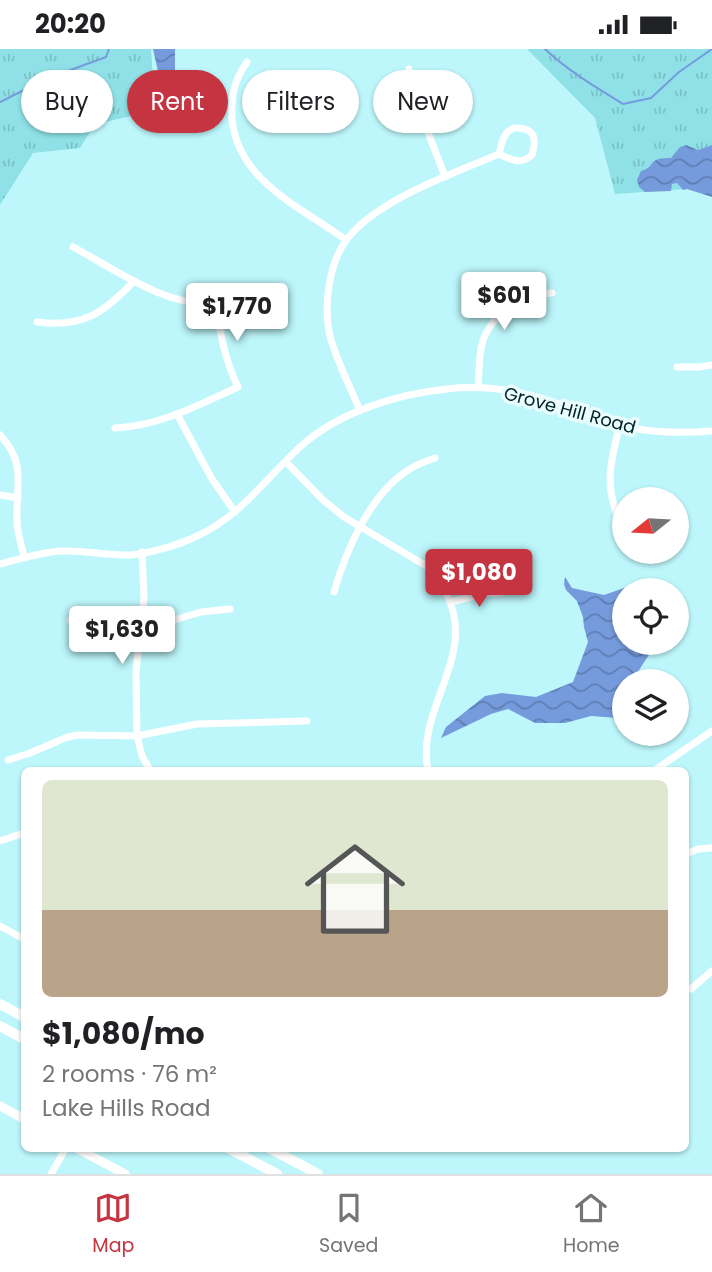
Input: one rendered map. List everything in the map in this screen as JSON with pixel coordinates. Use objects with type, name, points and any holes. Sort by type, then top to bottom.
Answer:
[{"type":"highway","points":[[0,1004],[21,1015]]},
{"type":"highway","points":[[0,1026],[21,1037]]},
{"type":"highway","points":[[236,1152],[277,1174]]},
{"type":"highway","points":[[277,1152],[318,1174]]},
{"type":"main road","points":[[0,1106],[21,1117]]},
{"type":"main road","points":[[84,1152],[125,1174]]},
{"type":"street","points":[[247,62],[236,81],[232,107],[233,127],[244,157],[254,172],[273,190],[346,240]]},
{"type":"street","points":[[409,69],[421,116],[445,177]]},
{"type":"street","points":[[360,411],[335,351],[328,320],[328,288],[346,240],[383,207],[499,154],[516,161],[528,159],[536,143],[526,129],[514,128],[509,130],[502,140],[499,154]]},
{"type":"street","points":[[73,247],[134,281],[168,296],[204,305],[217,303],[224,353],[238,387],[177,414],[129,427],[115,428]]},
{"type":"street","points":[[37,321],[63,324],[88,317],[110,306],[134,281]]},
{"type":"street","points":[[478,387],[481,346],[495,319],[527,298],[552,293]]},
{"type":"street","points":[[677,367],[712,365]]},
{"type":"street","name":"Grove Hill Road","points":[[0,562],[61,551],[132,555],[162,549],[199,536],[235,512],[316,435],[360,411],[422,392],[478,387],[545,399],[620,424],[661,432],[712,431]]},
{"type":"street","points":[[177,414],[205,469],[235,512]]},
{"type":"street","points":[[612,500],[609,482],[611,458],[620,424]]},
{"type":"street","points":[[0,435],[13,452],[17,465],[17,524],[24,556]]},
{"type":"street","points":[[334,592],[342,564],[383,490],[414,466],[435,458]]},
{"type":"street","points":[[286,462],[323,501],[344,517],[428,567],[451,602],[456,642],[453,660],[427,731],[425,755],[427,767]]},
{"type":"street","points":[[0,495],[18,498]]},
{"type":"street","points":[[142,552],[144,598],[136,671],[137,736],[142,756],[148,767]]},
{"type":"street","points":[[451,602],[503,592]]},
{"type":"street","points":[[70,620],[141,626],[164,623],[201,611],[230,609]]},
{"type":"street","points":[[8,760],[77,735],[137,736],[197,724],[307,721]]},
{"type":"street","points":[[659,767],[712,731]]},
{"type":"street","points":[[0,842],[21,834]]},
{"type":"street","points":[[689,853],[712,848]]},
{"type":"street","points":[[0,926],[21,937]]},
{"type":"street","points":[[691,989],[712,971]]},
{"type":"street","points":[[51,1174],[64,1152]]},
{"type":"green space","points":[[0,49],[151,49],[152,70],[127,70],[127,117],[113,120],[113,70],[21,70],[21,133],[89,133],[80,148],[33,153],[0,205]]},
{"type":"green space","points":[[527,49],[712,49],[712,194],[687,189],[615,194],[595,118]]},
{"type":"water","points":[[153,49],[175,49],[175,70],[158,70]]},
{"type":"water","points":[[686,145],[698,150],[712,145],[712,197],[683,190],[677,183],[672,184],[671,191],[645,192],[639,187],[637,180],[641,171],[656,160],[671,158],[680,147]]},
{"type":"water","points":[[565,577],[572,588],[604,595],[612,592],[612,655],[649,655],[640,669],[612,669],[612,718],[591,716],[565,723],[535,723],[508,709],[491,714],[441,738],[446,727],[485,696],[502,693],[536,697],[573,682],[588,642],[577,601],[564,584]]},
{"type":"waterway","points":[[0,102],[46,79],[106,57],[109,49]]},
{"type":"waterway","points":[[545,49],[573,72],[623,104],[651,98],[679,72],[712,49]]}]
